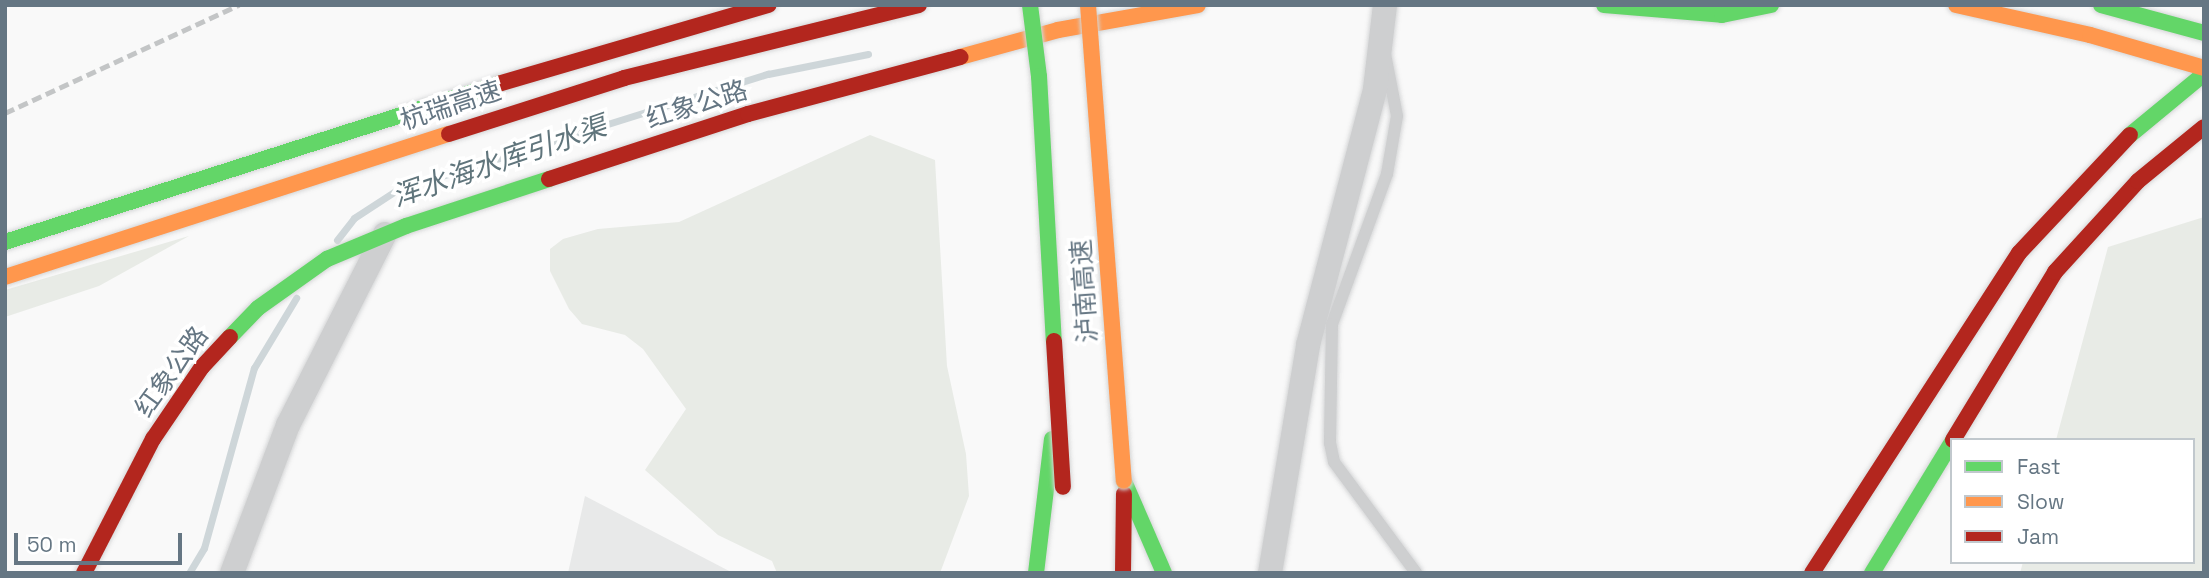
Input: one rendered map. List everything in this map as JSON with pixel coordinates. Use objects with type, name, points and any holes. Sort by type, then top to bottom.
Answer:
[{"type":"main road","name":"杭瑞高速","points":[[5,242],[519,77],[769,5]]},
{"type":"main road","name":"杭瑞高速","points":[[5,277],[624,78],[919,5]]},
{"type":"main road","name":"泸南高速","points":[[1030,5],[1039,76],[1063,494]]},
{"type":"main road","name":"泸南高速","points":[[1088,5],[1124,481],[1123,573]]},
{"type":"main road","name":"红象公路","points":[[84,573],[177,400],[227,337],[257,308],[338,254],[385,234],[748,114],[912,67],[1058,30],[1198,5]]},
{"type":"main road","points":[[1604,5],[1722,15],[1771,5]]},
{"type":"main road","points":[[1956,5],[2090,35],[2204,68]]},
{"type":"main road","points":[[2101,5],[2204,33]]},
{"type":"main road","points":[[1812,573],[2019,253],[2120,143],[2204,74]]},
{"type":"main road","points":[[1954,438],[2055,272],[2138,181],[2204,127]]},
{"type":"main road","points":[[1036,573],[1058,399]]},
{"type":"main road","points":[[1872,573],[1950,444]]},
{"type":"main road","points":[[1124,481],[1164,573]]},
{"type":"street","points":[[1270,573],[1308,345],[1375,89],[1385,5]]},
{"type":"street","points":[[232,573],[294,412],[385,234]]},
{"type":"lane","points":[[1381,40],[1393,78],[1397,116],[1387,174],[1332,324],[1329,443],[1334,462],[1416,573]]},
{"type":"shaded area","points":[[870,135],[935,160],[947,366],[966,454],[969,496],[940,573],[777,573],[772,561],[718,535],[645,470],[686,409],[643,349],[625,335],[582,324],[569,309],[550,271],[550,249],[563,239],[598,229],[679,222]]},
{"type":"shaded area","points":[[2204,217],[2204,573],[2020,573],[2022,564],[2195,564],[2195,438],[2057,438],[2108,247]]},
{"type":"shaded area","points":[[189,236],[99,286],[5,317],[5,290]]},
{"type":"shaded area","points":[[585,496],[733,573],[568,573]]},
{"type":"waterway","name":"浑水海水库引水渠","points":[[337,240],[354,218],[397,190],[768,74],[868,54]]},
{"type":"waterway","name":"浑水海水库引水渠","points":[[189,573],[204,548],[254,368],[296,298]]},
{"type":"railway","points":[[5,113],[239,5]]},
{"type":"traffic: fast","points":[[1030,5],[1039,76],[1054,341]]},
{"type":"traffic: fast","points":[[1604,5],[1722,15],[1771,5]]},
{"type":"traffic: fast","points":[[2101,5],[2204,33]]},
{"type":"traffic: fast","points":[[2130,135],[2204,74]]},
{"type":"traffic: fast","points":[[5,242],[498,84]]},
{"type":"traffic: fast","points":[[230,337],[258,308],[327,259],[406,226],[549,179]]},
{"type":"traffic: fast","points":[[1036,573],[1052,439]]},
{"type":"traffic: fast","points":[[1872,573],[1950,445]]},
{"type":"traffic: fast","points":[[1124,481],[1164,573]]},
{"type":"traffic: slow","points":[[1088,5],[1124,481]]},
{"type":"traffic: slow","points":[[960,57],[1058,30],[1198,5]]},
{"type":"traffic: slow","points":[[1956,5],[2090,35],[2204,68]]},
{"type":"traffic: slow","points":[[5,277],[449,134]]},
{"type":"traffic: jam","points":[[498,84],[769,5]]},
{"type":"traffic: jam","points":[[449,134],[624,78],[919,5]]},
{"type":"traffic: jam","points":[[549,179],[748,114],[960,57]]},
{"type":"traffic: jam","points":[[1954,438],[2055,272],[2138,181],[2204,127]]},
{"type":"traffic: jam","points":[[1812,573],[2019,253],[2130,135]]},
{"type":"traffic: jam","points":[[84,573],[153,439],[202,367],[230,337]]},
{"type":"traffic: jam","points":[[1054,341],[1063,487]]},
{"type":"traffic: jam","points":[[1123,573],[1124,494]]}]
